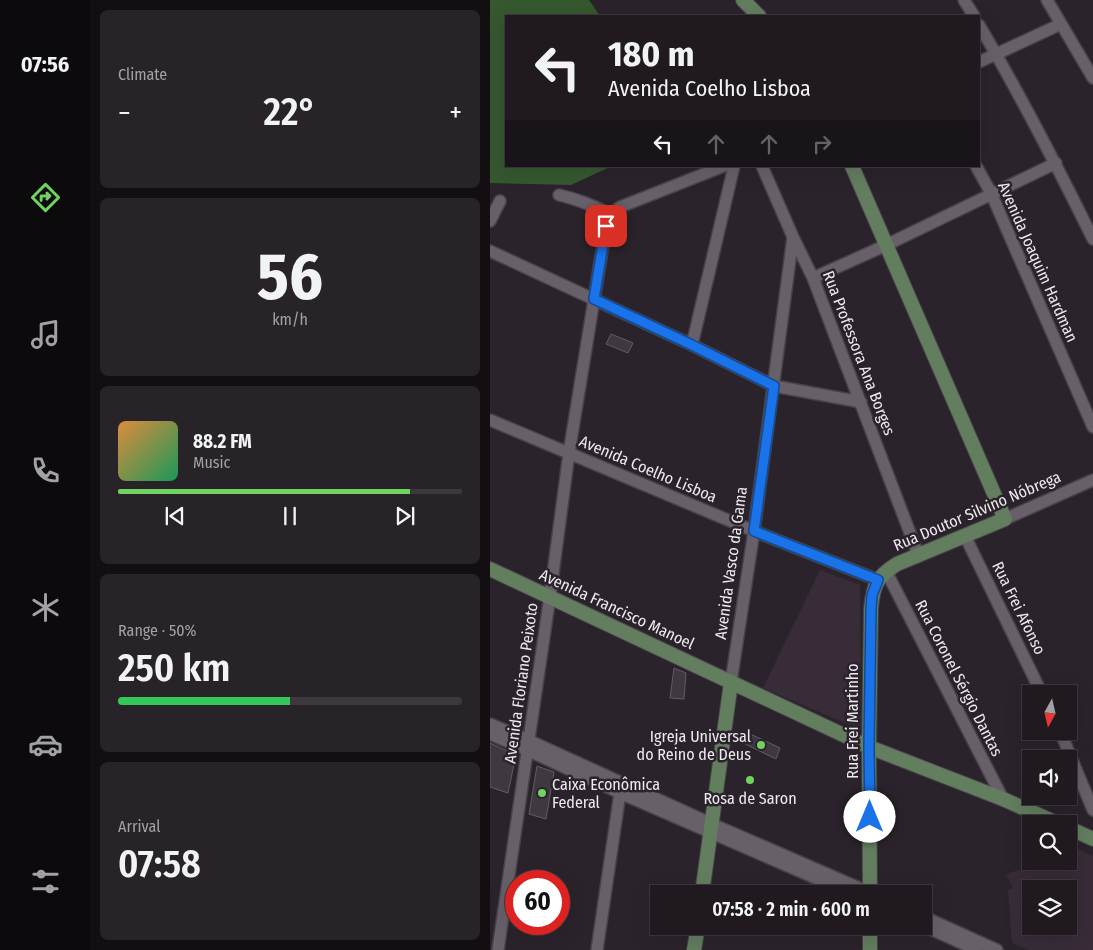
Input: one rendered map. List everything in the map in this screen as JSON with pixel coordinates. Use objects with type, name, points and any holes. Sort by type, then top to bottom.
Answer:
[{"type":"main road","points":[[743,0],[758,15]]},
{"type":"main road","points":[[852,167],[1005,519]]},
{"type":"main road","name":"Rua Doutor Silvino Nóbrega","points":[[882,575],[897,564],[918,554],[1005,519]]},
{"type":"main road","name":"Avenida Francisco Manoel","points":[[490,569],[869,747],[1003,799],[1039,815]]},
{"type":"main road","name":"Rua Frei Martinho","points":[[871,885],[869,747],[871,609],[872,595],[882,575]]},
{"type":"main road","name":"Avenida Vasco da Gama","points":[[703,885],[731,682]]},
{"type":"main road","points":[[1077,831],[1093,838]]},
{"type":"main road","points":[[694,950],[696,935]]},
{"type":"main road","points":[[870,935],[870,950]]},
{"type":"street","points":[[964,0],[973,15]]},
{"type":"street","points":[[1047,0],[1093,78]]},
{"type":"street","points":[[980,62],[1061,24]]},
{"type":"street","points":[[980,26],[1056,163],[1093,239]]},
{"type":"street","points":[[813,278],[1056,163]]},
{"type":"street","points":[[559,196],[574,198],[611,214],[620,207],[721,167]]},
{"type":"street","points":[[692,345],[734,167]]},
{"type":"street","name":"Rua Professora Ana Borges","points":[[762,167],[813,278],[918,554]]},
{"type":"street","name":"Avenida Joaquim Hardman","points":[[977,167],[991,193],[1093,427]]},
{"type":"street","points":[[490,221],[500,201]]},
{"type":"street","name":"Avenida Floriano Peixoto","points":[[498,950],[569,453],[606,226],[611,214]]},
{"type":"street","name":"Avenida Vasco da Gama","points":[[731,682],[754,531],[793,236]]},
{"type":"street","points":[[490,251],[692,345],[774,386],[861,402]]},
{"type":"street","name":"Avenida Coelho Lisboa","points":[[490,420],[754,531],[882,575]]},
{"type":"street","name":"Rua Doutor Silvino Nóbrega","points":[[1005,519],[1093,480]]},
{"type":"street","name":"Rua Frei Afonso","points":[[965,536],[1038,685]]},
{"type":"street","name":"Rua Coronel Sérgio Dantas","points":[[882,575],[1003,799]]},
{"type":"street","points":[[494,731],[712,828],[833,885]]},
{"type":"street","points":[[1064,740],[1093,810]]},
{"type":"street","points":[[598,950],[622,788]]},
{"type":"street","points":[[712,828],[851,885]]},
{"type":"street","points":[[932,921],[997,950]]},
{"type":"street","points":[[932,930],[977,950]]},
{"type":"shaded area","points":[[820,570],[860,585],[861,730],[763,688]]},
{"type":"shaded area","points":[[1077,848],[1093,856],[1093,950],[1029,950],[1012,943],[1008,890],[1013,888],[1006,874],[1022,869],[1031,871],[1077,870]]},
{"type":"green space","points":[[490,0],[589,0],[599,15],[505,15],[505,167],[610,167],[571,185],[490,183]]},
{"type":"building","points":[[611,334],[633,343],[628,353],[606,344]]},
{"type":"building","points":[[674,668],[686,673],[684,699],[670,698]]},
{"type":"building","name":"Igreja Universal do Reino de Deus","points":[[746,732],[780,748],[776,759],[741,742]]},
{"type":"building","points":[[490,743],[516,755],[508,793],[490,787]]},
{"type":"building","name":"Caixa Econômica Federal","points":[[537,766],[554,772],[546,819],[529,814]]},
{"type":"place","name":"Igreja Universal do Reino de Deus","points":[[761,745]]},
{"type":"place","name":"Rosa de Saron","points":[[750,780]]},
{"type":"place","name":"Caixa Econômica Federal","points":[[542,793]]},
{"type":"route","points":[[606,226],[594,299],[774,386],[754,531],[878,580],[872,595],[871,609],[870,817]]}]
